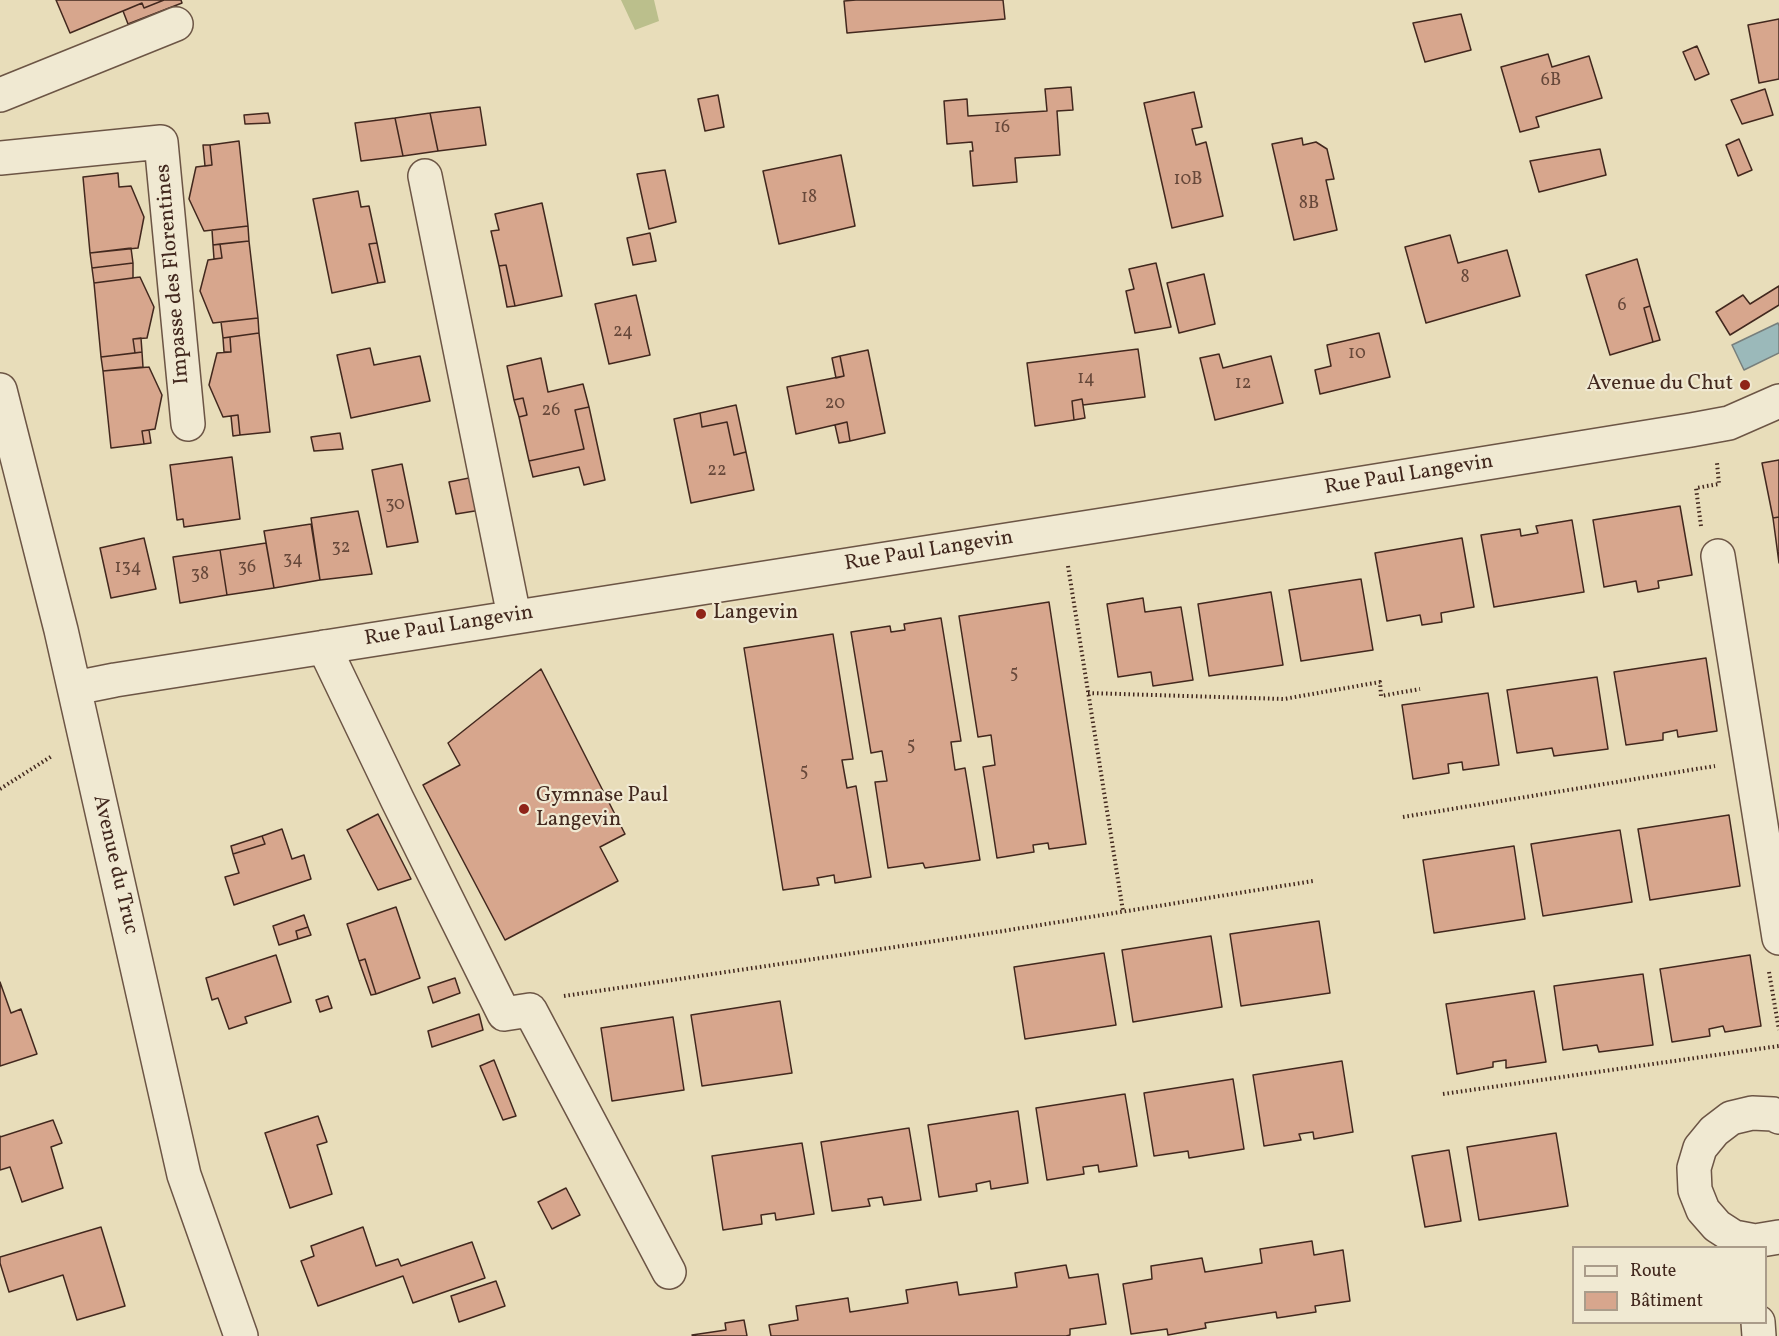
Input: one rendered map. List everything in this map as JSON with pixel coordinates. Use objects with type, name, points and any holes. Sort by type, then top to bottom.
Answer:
[{"type":"street","points":[[0,95],[176,24]]},
{"type":"street","name":"Impasse des Florentines","points":[[0,158],[161,142],[188,424]]},
{"type":"street","points":[[425,176],[514,616]]},
{"type":"street","name":"Avenue du Truc","points":[[0,390],[62,630],[184,1175],[241,1336]]},
{"type":"street","name":"Rue Paul Langevin","points":[[75,688],[514,616],[1080,529],[1729,423],[1779,401]]},
{"type":"street","points":[[1718,556],[1779,938]]},
{"type":"street","points":[[324,647],[504,1014],[530,1010],[669,1272]]},
{"type":"street","points":[[1763,1242],[1734,1237],[1717,1226],[1703,1210],[1695,1190],[1694,1168],[1700,1148],[1714,1131],[1731,1118],[1752,1113],[1773,1114],[1779,1117]]},
{"type":"path","points":[[1080,529],[1084,554],[1066,557],[1123,911]]},
{"type":"path","points":[[1088,693],[1284,699],[1380,682],[1381,696],[1420,689]]},
{"type":"path","points":[[0,789],[52,756],[88,747]]},
{"type":"path","points":[[1403,817],[1751,760]]},
{"type":"path","points":[[530,1010],[544,999],[979,935],[1313,881]]},
{"type":"path","points":[[1443,1094],[1779,1046]]},
{"type":"green space","points":[[621,0],[654,0],[659,21],[635,30]]},
{"type":"water","points":[[1778,323],[1779,353],[1744,370],[1732,345]]},
{"type":"building","points":[[56,0],[164,0],[144,8],[142,3],[70,33]]},
{"type":"building","points":[[164,0],[181,0],[182,3],[128,24],[123,11],[142,3],[144,8]]},
{"type":"building","points":[[1003,0],[1005,19],[847,33],[844,1]]},
{"type":"building","points":[[1461,14],[1471,50],[1425,62],[1413,23]]},
{"type":"building","points":[[1779,19],[1779,79],[1759,83],[1748,25]]},
{"type":"building","points":[[1697,46],[1709,74],[1695,80],[1683,52]]},
{"type":"building","points":[[1548,54],[1552,67],[1589,56],[1602,98],[1536,117],[1539,127],[1520,132],[1501,67]]},
{"type":"building","points":[[1071,87],[1073,110],[1057,111],[1060,155],[1015,158],[1017,182],[973,186],[970,151],[973,151],[972,142],[947,144],[944,101],[967,99],[968,116],[1047,111],[1045,89]]},
{"type":"building","points":[[1765,89],[1773,115],[1742,124],[1731,100]]},
{"type":"building","points":[[1194,92],[1202,127],[1192,129],[1196,145],[1206,142],[1223,216],[1172,228],[1144,103]]},
{"type":"building","points":[[718,95],[724,127],[705,131],[698,99]]},
{"type":"building","points":[[480,107],[486,145],[438,151],[430,113]]},
{"type":"building","points":[[268,113],[270,123],[245,124],[244,115]]},
{"type":"building","points":[[430,113],[438,151],[403,156],[395,118]]},
{"type":"building","points":[[395,118],[403,156],[361,161],[355,123]]},
{"type":"building","points":[[1302,138],[1303,145],[1316,142],[1327,149],[1334,179],[1326,180],[1337,230],[1294,240],[1272,144]]},
{"type":"building","points":[[1739,139],[1752,170],[1738,176],[1726,145]]},
{"type":"building","points":[[239,141],[248,226],[204,231],[189,199],[196,167],[212,165],[210,145]]},
{"type":"building","points":[[203,145],[210,145],[212,165],[205,166]]},
{"type":"building","points":[[1600,149],[1606,175],[1539,192],[1530,161]]},
{"type":"building","points":[[841,155],[855,226],[779,244],[763,171]]},
{"type":"building","points":[[665,170],[676,222],[649,229],[637,174]]},
{"type":"building","points":[[118,173],[119,187],[131,186],[144,217],[138,248],[90,253],[83,177]]},
{"type":"building","points":[[358,191],[361,207],[369,206],[377,243],[369,244],[378,283],[332,293],[313,199]]},
{"type":"building","points":[[542,203],[562,296],[515,306],[506,265],[499,266],[491,231],[499,230],[495,214]]},
{"type":"building","points":[[248,226],[249,241],[213,245],[212,230]]},
{"type":"building","points":[[650,233],[656,261],[633,265],[627,238]]},
{"type":"building","points":[[1450,235],[1458,263],[1507,250],[1520,296],[1426,323],[1405,247]]},
{"type":"building","points":[[249,241],[258,318],[213,323],[200,291],[208,260],[222,258],[220,244]]},
{"type":"building","points":[[377,243],[385,282],[378,283],[369,244]]},
{"type":"building","points":[[220,244],[222,258],[214,259],[213,245]]},
{"type":"building","points":[[131,248],[133,263],[92,268],[90,253]]},
{"type":"building","points":[[1637,259],[1650,306],[1644,308],[1653,342],[1610,355],[1586,275]]},
{"type":"building","points":[[133,263],[133,278],[94,283],[92,268]]},
{"type":"building","points":[[1156,263],[1171,327],[1135,333],[1126,291],[1134,289],[1129,269]]},
{"type":"building","points":[[506,265],[515,306],[507,307],[499,266]]},
{"type":"building","points":[[1204,274],[1215,324],[1179,333],[1167,283]]},
{"type":"building","points":[[140,277],[154,307],[147,338],[133,339],[135,353],[101,357],[94,283]]},
{"type":"building","points":[[1779,286],[1779,305],[1730,335],[1716,312],[1743,295],[1750,304]]},
{"type":"building","points":[[636,295],[650,355],[609,364],[595,304]]},
{"type":"building","points":[[1650,306],[1660,340],[1653,342],[1644,308]]},
{"type":"building","points":[[258,318],[259,333],[223,338],[221,322]]},
{"type":"building","points":[[259,333],[270,432],[240,435],[238,415],[223,417],[209,385],[217,353],[231,352],[230,337]]},
{"type":"building","points":[[1379,333],[1390,377],[1320,394],[1315,370],[1331,366],[1327,345]]},
{"type":"building","points":[[230,337],[231,352],[224,352],[223,338]]},
{"type":"building","points":[[141,338],[142,352],[135,353],[133,339]]},
{"type":"building","points":[[370,348],[374,365],[420,356],[430,401],[351,418],[337,355]]},
{"type":"building","points":[[1138,349],[1145,397],[1083,405],[1082,399],[1072,401],[1074,420],[1035,426],[1027,363]]},
{"type":"building","points":[[868,350],[885,433],[850,441],[847,422],[796,434],[787,387],[844,376],[840,356]]},
{"type":"building","points":[[142,352],[143,367],[103,371],[101,357]]},
{"type":"building","points":[[1219,354],[1223,368],[1271,356],[1283,403],[1215,420],[1200,358]]},
{"type":"building","points":[[840,356],[844,376],[836,378],[832,358]]},
{"type":"building","points":[[541,358],[548,392],[583,384],[589,407],[575,410],[584,449],[529,461],[519,417],[527,415],[523,398],[514,400],[507,366]]},
{"type":"building","points":[[149,367],[162,395],[155,429],[142,431],[144,444],[111,448],[103,371]]},
{"type":"building","points":[[523,398],[527,415],[519,417],[514,400]]},
{"type":"building","points":[[1082,399],[1085,418],[1074,420],[1072,401]]},
{"type":"building","points":[[736,405],[746,452],[734,455],[727,422],[702,427],[700,413]]},
{"type":"building","points":[[589,407],[605,480],[584,485],[579,467],[533,477],[529,461],[584,449],[575,410]]},
{"type":"building","points":[[700,413],[702,427],[727,422],[734,455],[746,452],[754,490],[691,503],[674,419]]},
{"type":"building","points":[[238,415],[240,435],[233,436],[231,416]]},
{"type":"building","points":[[847,422],[850,441],[839,443],[835,425]]},
{"type":"building","points":[[149,430],[151,443],[144,444],[142,431]]},
{"type":"building","points":[[340,433],[343,449],[314,451],[311,437]]},
{"type":"building","points":[[232,457],[240,519],[184,527],[183,519],[177,520],[170,465]]},
{"type":"building","points":[[1779,460],[1779,517],[1773,518],[1762,463]]},
{"type":"building","points":[[402,464],[418,542],[387,547],[372,470]]},
{"type":"building","points":[[474,477],[481,510],[456,514],[449,482]]},
{"type":"building","points":[[1680,506],[1692,575],[1658,581],[1659,588],[1638,592],[1636,581],[1604,587],[1593,520]]},
{"type":"building","points":[[358,511],[372,574],[320,580],[311,518]]},
{"type":"building","points":[[1779,517],[1779,563],[1773,518]]},
{"type":"building","points":[[1572,520],[1584,592],[1494,607],[1481,535],[1520,529],[1521,536],[1538,533],[1536,526]]},
{"type":"building","points":[[311,524],[320,580],[274,588],[264,531]]},
{"type":"building","points":[[144,538],[156,589],[111,598],[100,548]]},
{"type":"building","points":[[1462,538],[1474,607],[1441,613],[1442,622],[1422,625],[1420,615],[1387,621],[1375,553]]},
{"type":"building","points":[[266,543],[274,588],[227,595],[220,550]]},
{"type":"building","points":[[220,550],[227,595],[180,603],[173,557]]},
{"type":"building","points":[[1361,579],[1373,650],[1301,661],[1289,590]]},
{"type":"building","points":[[1271,592],[1283,665],[1209,676],[1198,604]]},
{"type":"building","points":[[1143,598],[1145,612],[1181,607],[1193,680],[1153,686],[1151,672],[1118,677],[1107,604]]},
{"type":"building","points":[[1049,602],[1086,844],[1049,849],[1048,843],[1033,845],[1034,852],[997,858],[983,767],[995,765],[991,735],[978,737],[959,616]]},
{"type":"building","points":[[941,618],[961,741],[951,742],[955,770],[965,768],[980,860],[925,868],[923,863],[888,868],[875,782],[887,781],[882,751],[871,753],[851,632],[890,626],[891,632],[905,630],[904,624]]},
{"type":"building","points":[[833,634],[853,759],[842,760],[847,788],[856,786],[871,877],[835,883],[834,875],[817,878],[819,885],[783,890],[744,648]]},
{"type":"building","points":[[1706,658],[1717,731],[1678,737],[1677,730],[1663,733],[1663,740],[1626,745],[1614,672]]},
{"type":"building","name":"Gymnase Paul Langevin","points":[[541,669],[625,834],[600,847],[618,881],[505,940],[423,785],[460,765],[448,743]]},
{"type":"building","points":[[1597,677],[1608,749],[1554,756],[1552,748],[1517,753],[1507,690]]},
{"type":"building","points":[[1488,693],[1499,765],[1463,770],[1462,762],[1448,764],[1449,773],[1413,779],[1402,705]]},
{"type":"building","points":[[378,814],[411,879],[378,890],[347,830]]},
{"type":"building","points":[[1729,815],[1740,886],[1650,900],[1638,829]]},
{"type":"building","points":[[282,829],[292,859],[304,855],[311,879],[234,905],[225,877],[239,873],[233,854],[265,844],[262,836]]},
{"type":"building","points":[[1620,830],[1632,902],[1543,916],[1531,844]]},
{"type":"building","points":[[262,836],[265,844],[233,854],[231,846]]},
{"type":"building","points":[[1514,846],[1525,919],[1434,933],[1423,860]]},
{"type":"building","points":[[396,907],[420,978],[376,994],[365,959],[359,961],[347,924]]},
{"type":"building","points":[[304,915],[308,927],[296,931],[298,939],[279,945],[273,926]]},
{"type":"building","points":[[1319,921],[1330,993],[1241,1006],[1230,934]]},
{"type":"building","points":[[308,927],[311,935],[298,939],[296,931]]},
{"type":"building","points":[[1211,936],[1222,1007],[1133,1022],[1122,950]]},
{"type":"building","points":[[1104,953],[1116,1025],[1025,1039],[1014,967]]},
{"type":"building","points":[[276,955],[291,1002],[245,1017],[247,1023],[229,1029],[218,998],[212,1000],[206,978]]},
{"type":"building","points":[[1750,955],[1761,1026],[1725,1032],[1723,1026],[1709,1029],[1710,1036],[1672,1042],[1660,969]]},
{"type":"building","points":[[365,959],[376,994],[371,995],[359,961]]},
{"type":"building","points":[[1643,974],[1653,1045],[1599,1052],[1597,1045],[1563,1050],[1554,986]]},
{"type":"building","points":[[455,978],[460,993],[433,1003],[428,987]]},
{"type":"building","points":[[0,982],[11,1013],[21,1009],[37,1054],[0,1066]]},
{"type":"building","points":[[1534,991],[1546,1062],[1506,1068],[1506,1060],[1493,1062],[1493,1067],[1457,1074],[1446,1004]]},
{"type":"building","points":[[328,996],[332,1008],[320,1012],[316,1000]]},
{"type":"building","points":[[780,1001],[792,1073],[702,1086],[691,1015]]},
{"type":"building","points":[[479,1014],[483,1030],[432,1047],[428,1031]]},
{"type":"building","points":[[673,1017],[684,1090],[612,1101],[601,1028]]},
{"type":"building","points":[[494,1060],[516,1116],[503,1120],[480,1066]]},
{"type":"building","points":[[1342,1061],[1353,1132],[1314,1139],[1313,1132],[1299,1134],[1301,1140],[1264,1146],[1253,1075]]},
{"type":"building","points":[[1233,1079],[1244,1149],[1189,1158],[1188,1151],[1154,1156],[1144,1093]]},
{"type":"building","points":[[1125,1094],[1137,1166],[1099,1172],[1098,1165],[1083,1167],[1084,1174],[1047,1180],[1036,1108]]},
{"type":"building","points":[[1018,1111],[1028,1183],[991,1189],[990,1181],[976,1184],[977,1191],[939,1197],[928,1125]]},
{"type":"building","points":[[318,1116],[327,1142],[317,1145],[332,1194],[290,1208],[265,1133]]},
{"type":"building","points":[[53,1120],[62,1143],[51,1147],[63,1188],[22,1202],[10,1167],[0,1170],[0,1137]]},
{"type":"building","points":[[909,1128],[921,1200],[884,1205],[882,1197],[868,1199],[870,1206],[832,1211],[821,1142]]},
{"type":"building","points":[[1556,1133],[1568,1206],[1479,1220],[1467,1147]]},
{"type":"building","points":[[802,1143],[814,1214],[776,1220],[775,1213],[761,1215],[762,1224],[723,1230],[712,1156]]},
{"type":"building","points":[[1449,1150],[1461,1221],[1425,1227],[1412,1156]]},
{"type":"building","points":[[566,1188],[580,1215],[552,1229],[538,1202]]},
{"type":"building","points":[[101,1227],[125,1306],[77,1320],[63,1275],[9,1292],[0,1257]]},
{"type":"building","points":[[363,1227],[376,1266],[398,1259],[401,1266],[472,1242],[485,1278],[413,1303],[403,1276],[318,1306],[301,1261],[314,1256],[311,1246]]},
{"type":"building","points":[[1312,1241],[1314,1255],[1343,1250],[1350,1301],[1315,1306],[1316,1312],[1277,1318],[1276,1312],[1205,1323],[1206,1328],[1168,1335],[1167,1329],[1131,1334],[1123,1284],[1152,1279],[1151,1266],[1202,1258],[1205,1272],[1262,1263],[1260,1249]]},
{"type":"building","points":[[1066,1265],[1069,1278],[1098,1274],[1106,1324],[1070,1329],[1070,1335],[1066,1336],[771,1336],[769,1325],[798,1320],[796,1306],[848,1298],[850,1312],[908,1303],[906,1290],[957,1282],[959,1295],[1017,1287],[1015,1273]]},
{"type":"building","points":[[496,1281],[505,1306],[459,1322],[451,1296]]},
{"type":"building","points":[[744,1320],[747,1336],[692,1335],[726,1330],[725,1323]]},
{"type":"place","name":"Avenue du Chut","points":[[1745,385]]},
{"type":"place","name":"Langevin","points":[[701,614]]},
{"type":"place","name":"Gymnase Paul Langevin","points":[[524,809]]}]
